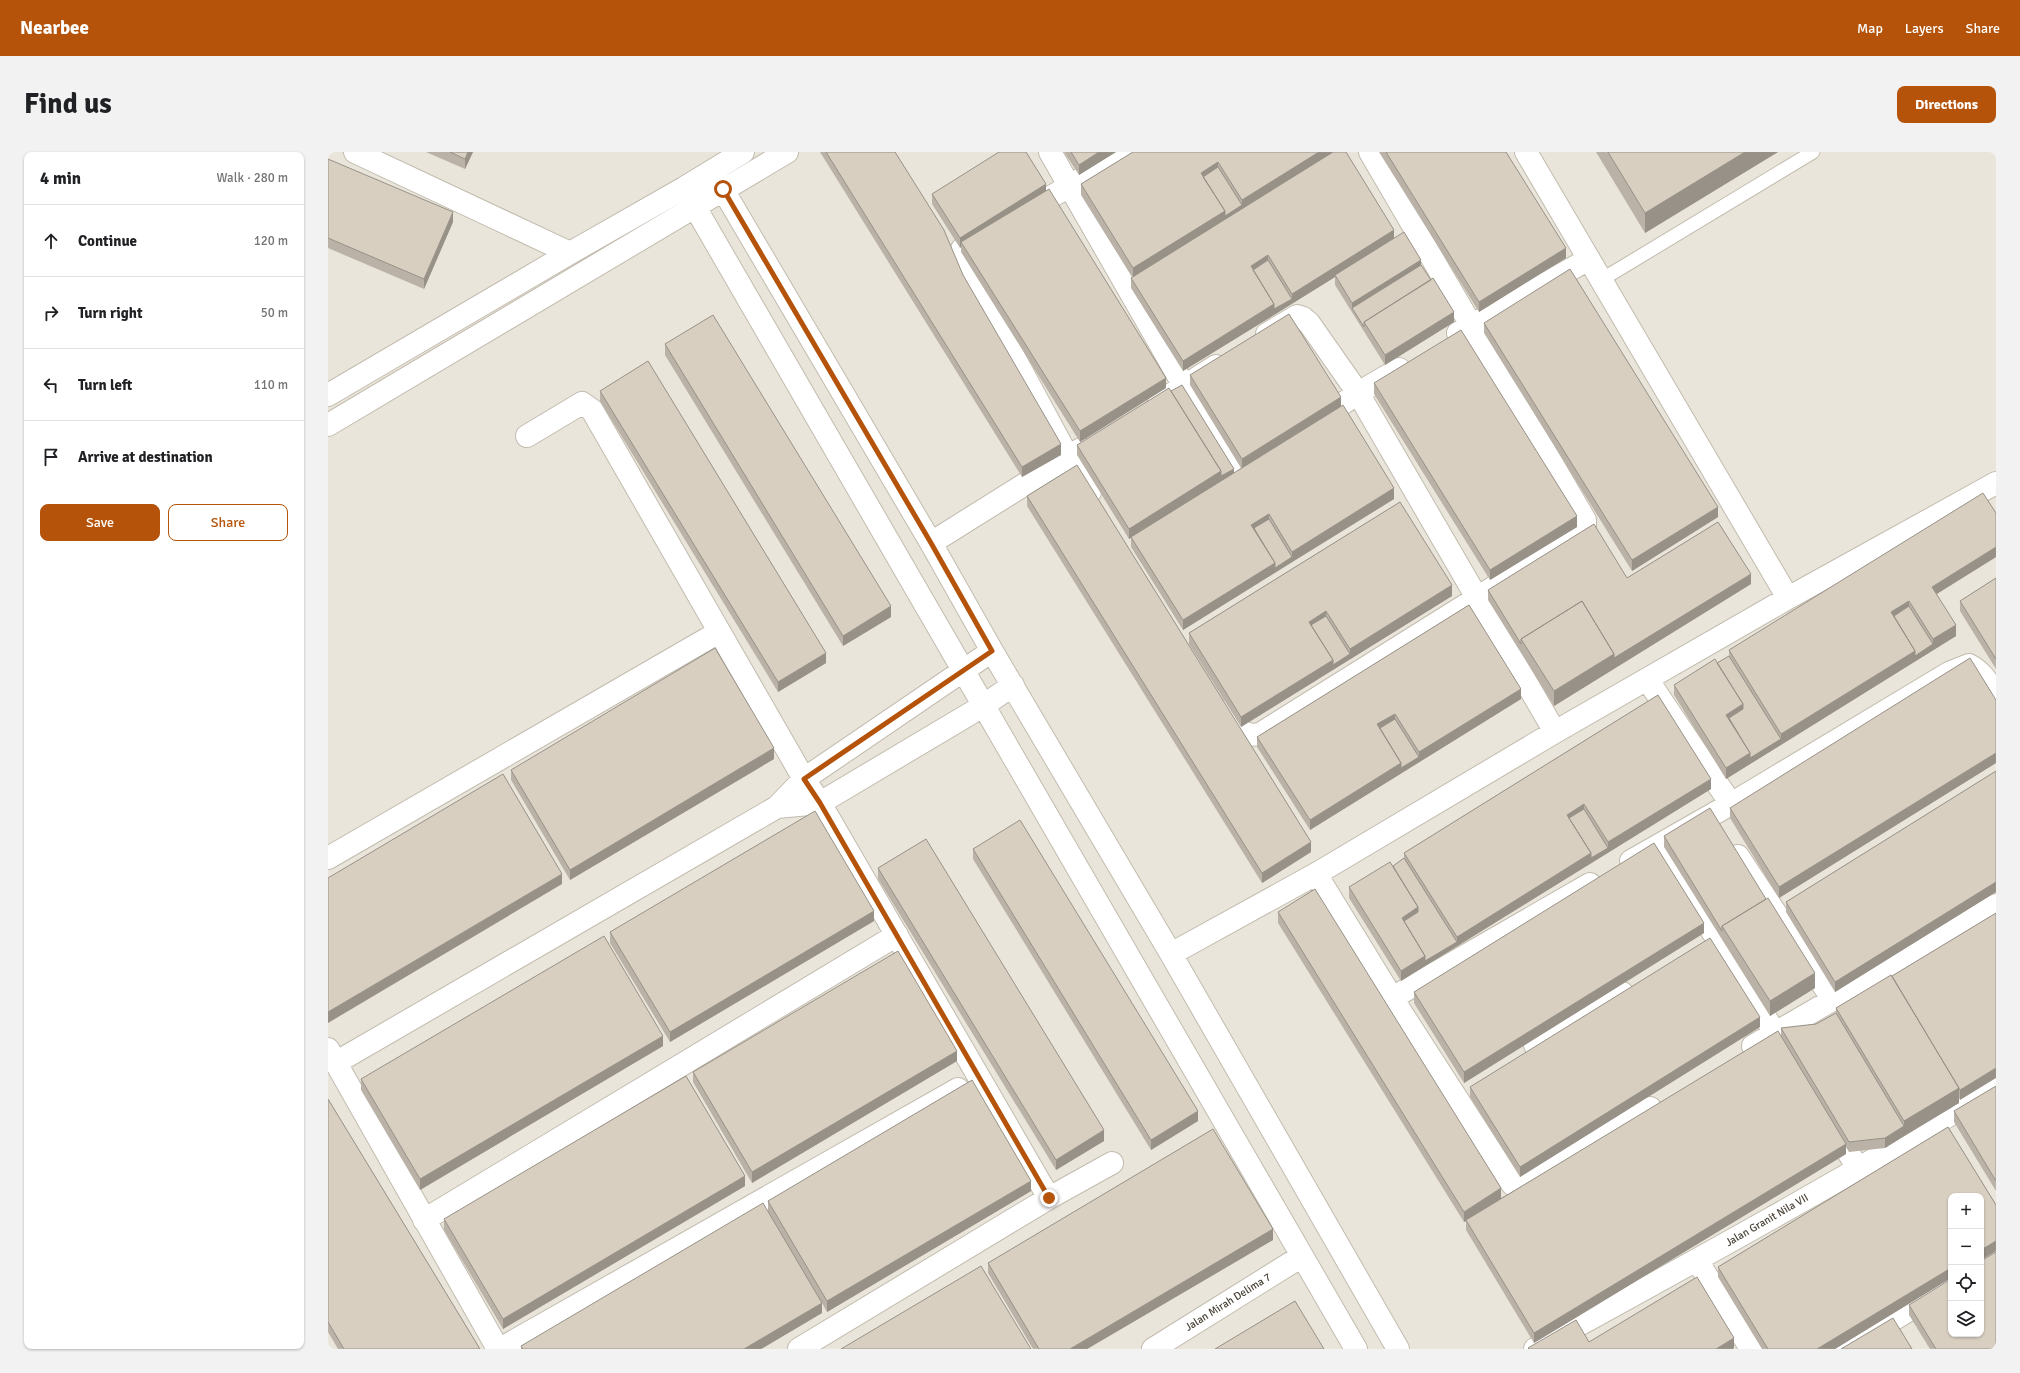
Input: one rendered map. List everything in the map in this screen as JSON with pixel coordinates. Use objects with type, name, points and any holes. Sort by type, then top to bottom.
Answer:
[{"type":"street","points":[[355,152],[570,253]]},
{"type":"street","points":[[328,425],[689,197],[712,171],[743,152]]},
{"type":"street","points":[[328,396],[570,253],[689,197],[723,189],[787,152]]},
{"type":"street","points":[[1050,152],[1184,386],[1240,474],[1280,447]]},
{"type":"street","points":[[1102,510],[1068,457],[960,257],[960,252],[962,249],[1070,187],[1127,152]]},
{"type":"street","points":[[1218,696],[1243,733],[1251,736],[1260,734],[1477,598],[1585,528],[1586,522],[1370,152]]},
{"type":"street","points":[[1526,152],[1788,598]]},
{"type":"street","points":[[712,171],[1171,954],[1398,1349]]},
{"type":"street","points":[[689,197],[1356,1349]]},
{"type":"street","points":[[1438,346],[1589,259]]},
{"type":"street","points":[[1126,285],[1146,273]]},
{"type":"street","points":[[1251,345],[1297,316],[1303,318],[1309,323],[1358,393],[1417,498],[1555,732]]},
{"type":"street","points":[[1143,411],[1231,357]]},
{"type":"street","points":[[1299,434],[1358,393],[1418,358]]},
{"type":"street","points":[[528,436],[582,403],[592,410],[804,779],[820,803],[1049,1198]]},
{"type":"street","points":[[931,543],[1096,440]]},
{"type":"street","points":[[1171,954],[1316,874],[1555,732],[1788,598],[1996,483]]},
{"type":"street","points":[[1399,510],[1417,498]]},
{"type":"street","points":[[328,858],[719,632]]},
{"type":"street","points":[[979,1077],[499,1349],[424,1220],[332,1056],[778,808],[804,779],[992,651]]},
{"type":"street","points":[[1392,998],[1731,804],[1961,667],[1969,665],[1976,669],[1983,675],[1996,696]]},
{"type":"street","points":[[1647,679],[1731,804]]},
{"type":"street","points":[[778,808],[820,803],[983,706],[1013,686]]},
{"type":"street","points":[[1711,815],[1833,1000]]},
{"type":"street","points":[[1659,845],[1791,1060]]},
{"type":"street","points":[[1316,874],[1392,998],[1512,1184],[1515,1186],[1526,1183],[1667,1098]]},
{"type":"street","points":[[1734,1058],[1996,905]]},
{"type":"street","points":[[424,1220],[896,936]]},
{"type":"street","points":[[1696,949],[1716,937]]},
{"type":"street","points":[[1535,1045],[1642,981]]},
{"type":"street","name":"Jalan Granit Nila VII","points":[[1536,1349],[1697,1260],[1996,1087]]},
{"type":"street","points":[[1820,1107],[1858,1168]]},
{"type":"street","points":[[799,1349],[1049,1198],[1112,1163]]},
{"type":"street","name":"Jalan Mirah Delima 7","points":[[1153,1349],[1302,1256]]},
{"type":"street","points":[[1697,1260],[1751,1349]]},
{"type":"street","points":[[1846,1349],[1948,1286]]},
{"type":"lane","points":[[1601,280],[1814,152]]},
{"type":"shaded area","points":[[328,152],[1996,152],[1996,1349],[328,1349]]},
{"type":"building","points":[[450,152],[468,152],[465,159]]},
{"type":"building","points":[[826,152],[895,152],[944,230],[963,275],[1061,444],[1022,467]]},
{"type":"building","points":[[999,152],[1026,152],[1046,184],[960,238],[932,194]]},
{"type":"building","points":[[1071,152],[1099,152],[1079,165]]},
{"type":"building","points":[[1133,152],[1319,152],[1242,200],[1218,162],[1201,173],[1225,211],[1133,268],[1081,184]]},
{"type":"building","points":[[1333,152],[1346,152],[1394,230],[1292,294],[1268,255],[1251,266],[1274,304],[1183,361],[1131,278]]},
{"type":"building","points":[[1386,152],[1506,152],[1566,248],[1479,302]]},
{"type":"building","points":[[1608,152],[1745,152],[1645,213]]},
{"type":"building","points":[[328,159],[453,212],[424,279],[328,238]]},
{"type":"building","points":[[1218,167],[1242,205],[1225,216],[1225,211],[1203,177]]},
{"type":"building","points":[[1049,189],[1166,378],[1080,431],[961,242]]},
{"type":"building","points":[[1404,232],[1421,260],[1352,303],[1335,275]]},
{"type":"building","points":[[1268,260],[1292,299],[1274,309],[1274,304],[1253,270]]},
{"type":"building","points":[[1421,265],[1431,280],[1364,322],[1364,327],[1352,308]]},
{"type":"building","points":[[1570,269],[1718,507],[1632,560],[1484,323]]},
{"type":"building","points":[[1433,278],[1454,312],[1385,355],[1364,322]]},
{"type":"building","points":[[1289,314],[1341,397],[1242,459],[1190,375]]},
{"type":"building","points":[[713,315],[891,606],[843,636],[665,344]]},
{"type":"building","points":[[1461,330],[1577,516],[1490,570],[1374,383]]},
{"type":"building","points":[[648,361],[826,653],[778,682],[600,391]]},
{"type":"building","points":[[1182,385],[1234,469],[1221,476],[1221,471],[1171,391]]},
{"type":"building","points":[[1169,388],[1221,471],[1129,529],[1077,445]]},
{"type":"building","points":[[1343,405],[1394,488],[1292,552],[1269,514],[1251,525],[1275,563],[1183,620],[1131,537]]},
{"type":"building","points":[[1077,465],[1311,842],[1262,873],[1027,496]]},
{"type":"building","points":[[1983,493],[1996,513],[1996,547],[1932,587],[1956,625],[1933,639],[1909,601],[1891,612],[1915,651],[1781,734],[1729,650]]},
{"type":"building","points":[[1400,502],[1452,585],[1350,649],[1326,611],[1309,622],[1333,660],[1241,717],[1189,633]]},
{"type":"building","points":[[1269,519],[1292,557],[1275,568],[1275,563],[1254,528]]},
{"type":"building","points":[[1718,522],[1751,574],[1614,658],[1614,654],[1582,601],[1521,639],[1521,644],[1488,590],[1594,524],[1627,578]]},
{"type":"building","points":[[1996,578],[1996,659],[1960,601]]},
{"type":"building","points":[[1582,601],[1614,654],[1554,691],[1521,639]]},
{"type":"building","points":[[1469,605],[1521,689],[1419,752],[1395,714],[1377,724],[1401,763],[1310,820],[1257,737]]},
{"type":"building","points":[[1909,606],[1933,644],[1915,656],[1915,651],[1894,616]]},
{"type":"building","points":[[1326,616],[1350,654],[1333,665],[1333,660],[1311,625]]},
{"type":"building","points":[[715,648],[774,748],[570,870],[511,770]]},
{"type":"building","points":[[1729,656],[1781,739],[1750,758],[1750,753],[1729,718],[1743,709],[1743,704],[1717,663]]},
{"type":"building","points":[[1970,658],[1996,700],[1996,753],[1779,887],[1730,808]]},
{"type":"building","points":[[1715,659],[1743,704],[1726,715],[1750,753],[1726,768],[1674,685]]},
{"type":"building","points":[[1658,695],[1711,779],[1608,842],[1584,804],[1567,815],[1591,853],[1457,937],[1404,853]]},
{"type":"building","points":[[1395,719],[1419,757],[1401,768],[1401,763],[1380,728]]},
{"type":"building","points":[[1996,771],[1996,882],[1835,982],[1786,902]]},
{"type":"building","points":[[503,774],[562,874],[328,1012],[328,878]]},
{"type":"building","points":[[1710,808],[1766,899],[1722,926],[1722,931],[1664,836]]},
{"type":"building","points":[[1584,809],[1608,848],[1591,858],[1591,853],[1569,818]]},
{"type":"building","points":[[815,811],[874,911],[670,1032],[610,932]]},
{"type":"building","points":[[1020,820],[1198,1111],[1151,1140],[973,849]]},
{"type":"building","points":[[926,839],[1104,1130],[1056,1160],[878,868]]},
{"type":"building","points":[[1654,843],[1704,923],[1464,1072],[1414,992]]},
{"type":"building","points":[[1404,858],[1457,942],[1425,961],[1425,956],[1404,921],[1418,912],[1418,907],[1393,866]]},
{"type":"building","points":[[1390,862],[1418,907],[1402,918],[1425,956],[1401,971],[1349,887]]},
{"type":"building","points":[[1315,889],[1501,1188],[1464,1212],[1278,912]]},
{"type":"building","points":[[1768,898],[1815,973],[1770,1001],[1722,926]]},
{"type":"building","points":[[1996,913],[1996,1068],[1960,1090],[1892,976]]},
{"type":"building","points":[[604,936],[663,1036],[420,1179],[361,1079]]},
{"type":"building","points":[[1710,938],[1760,1017],[1520,1167],[1470,1087]]},
{"type":"building","points":[[898,951],[957,1051],[752,1172],[693,1072]]},
{"type":"building","points":[[1891,975],[1959,1088],[1904,1121],[1836,1008]]},
{"type":"building","points":[[1836,1013],[1904,1126],[1885,1138],[1849,1142],[1781,1028],[1816,1024]]},
{"type":"building","points":[[1778,1031],[1846,1144],[1534,1333],[1466,1220]]},
{"type":"building","points":[[686,1076],[745,1176],[503,1319],[444,1219]]},
{"type":"building","points":[[972,1080],[1031,1181],[827,1301],[768,1201]]},
{"type":"building","points":[[1996,1086],[1996,1181],[1954,1111]]},
{"type":"building","points":[[328,1099],[480,1349],[344,1349],[328,1322]]},
{"type":"building","points":[[1948,1127],[1996,1205],[1996,1241],[1984,1248],[1984,1193],[1948,1193],[1948,1270],[1817,1349],[1768,1349],[1718,1267]]},
{"type":"building","points":[[1213,1129],[1273,1229],[1070,1349],[1039,1349],[988,1263]]},
{"type":"building","points":[[763,1203],[822,1303],[744,1349],[523,1349],[521,1346]]},
{"type":"building","points":[[1996,1252],[1996,1349],[1936,1349],[1909,1305],[1948,1281],[1948,1337],[1984,1337],[1984,1259]]},
{"type":"building","points":[[981,1266],[1031,1349],[841,1349]]},
{"type":"building","points":[[1697,1277],[1734,1338],[1716,1349],[1528,1348],[1576,1320],[1589,1342]]},
{"type":"building","points":[[1295,1301],[1324,1349],[1215,1349]]},
{"type":"building","points":[[1893,1318],[1912,1349],[1841,1349]]},
{"type":"route","points":[[723,189],[931,543],[992,651],[804,779],[820,803],[1049,1198]]}]
